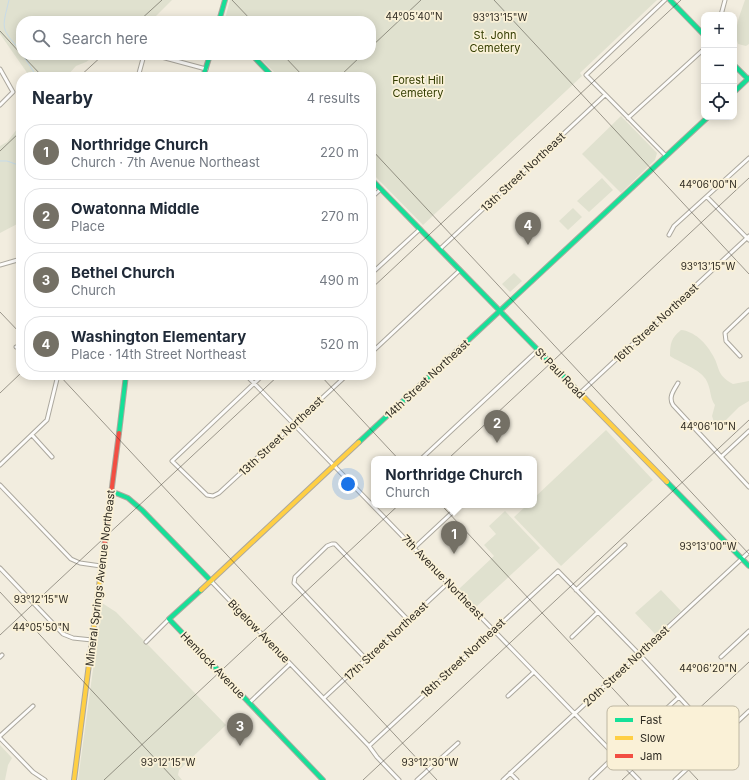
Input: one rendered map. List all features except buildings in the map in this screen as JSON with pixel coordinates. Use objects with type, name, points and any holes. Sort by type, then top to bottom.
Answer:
[{"type":"street","points":[[220,16],[225,0]]},
{"type":"street","points":[[665,0],[586,75],[666,156]]},
{"type":"street","points":[[670,0],[701,32]]},
{"type":"street","points":[[722,12],[725,0]]},
{"type":"street","points":[[628,118],[701,52]]},
{"type":"street","points":[[139,72],[143,60]]},
{"type":"street","points":[[173,60],[206,69]]},
{"type":"street","points":[[205,72],[209,60]]},
{"type":"street","points":[[257,60],[268,72]]},
{"type":"street","points":[[737,68],[749,79],[737,89]]},
{"type":"street","points":[[0,69],[13,92],[0,105]]},
{"type":"street","name":"13th Street Northeast","points":[[440,249],[605,95]]},
{"type":"street","name":"14th Street Northeast","points":[[146,642],[705,120]]},
{"type":"street","points":[[669,235],[674,226],[707,198],[749,158]]},
{"type":"street","name":"St Paul Road","points":[[376,184],[749,566]]},
{"type":"street","points":[[376,194],[381,189]]},
{"type":"street","points":[[707,198],[748,238]]},
{"type":"street","points":[[376,269],[420,229]]},
{"type":"street","name":"16th Street Northeast","points":[[580,394],[748,238]]},
{"type":"street","points":[[0,265],[16,260]]},
{"type":"street","points":[[376,348],[460,270]]},
{"type":"street","points":[[740,356],[726,341],[725,333],[749,310]]},
{"type":"street","points":[[424,456],[538,350]]},
{"type":"street","points":[[1,462],[47,420],[57,380]]},
{"type":"street","name":"Mineral Springs Avenue Northeast","points":[[74,780],[125,380]]},
{"type":"street","name":"7th Avenue Northeast","points":[[250,380],[371,502]]},
{"type":"street","points":[[254,384],[258,380]]},
{"type":"street","name":"13th Street Northeast","points":[[254,384],[172,461],[204,494],[215,496],[220,493],[342,380]]},
{"type":"street","points":[[678,383],[671,397],[671,403],[749,487]]},
{"type":"street","points":[[721,457],[749,431]]},
{"type":"street","points":[[32,435],[52,456]]},
{"type":"street","points":[[0,485],[71,559],[80,563],[101,566]]},
{"type":"street","name":"Bigelow Avenue","points":[[111,491],[128,498],[142,510],[324,698],[399,780]]},
{"type":"street","name":"7th Avenue Northeast","points":[[377,508],[607,748]]},
{"type":"street","points":[[414,548],[457,508]]},
{"type":"street","points":[[366,659],[295,585],[293,581],[295,577],[327,546],[335,544],[408,620]]},
{"type":"street","points":[[625,545],[576,590],[639,654],[687,706]]},
{"type":"street","name":"20th Street Northeast","points":[[503,780],[749,552]]},
{"type":"street","points":[[0,568],[63,634],[73,638],[92,640]]},
{"type":"street","name":"18th Street Northeast","points":[[369,746],[558,571],[576,590]]},
{"type":"street","name":"17th Street Northeast","points":[[324,698],[448,583]]},
{"type":"street","points":[[572,637],[598,612]]},
{"type":"street","name":"Hemlock Avenue","points":[[169,620],[323,780]]},
{"type":"street","points":[[721,657],[749,631]]},
{"type":"street","points":[[249,702],[290,664]]},
{"type":"street","points":[[508,696],[534,672]]},
{"type":"street","points":[[669,706],[678,697]]},
{"type":"street","points":[[33,706],[0,737],[33,772],[45,780]]},
{"type":"street","points":[[739,720],[749,711]]},
{"type":"street","points":[[417,780],[458,743]]},
{"type":"street","points":[[591,779],[607,764]]},
{"type":"street","name":"7th Avenue Northeast","points":[[629,770],[639,780]]},
{"type":"street","points":[[674,780],[685,770]]},
{"type":"street","points":[[510,773],[517,780]]},
{"type":"green space","points":[[0,0],[172,0],[156,16],[16,16],[16,57],[0,34]]},
{"type":"green space","points":[[230,0],[657,0],[580,73],[582,76],[423,225],[376,177],[376,72],[274,72],[262,60],[376,60],[376,16],[226,16]]},
{"type":"green space","points":[[745,0],[749,0],[749,44],[746,46],[738,44],[738,22]]},
{"type":"green space","points":[[18,60],[89,60],[76,66],[71,72],[27,72]]},
{"type":"green space","points":[[621,116],[657,153],[655,160],[621,193],[582,154]]},
{"type":"green space","points":[[16,130],[16,225],[0,233],[0,146],[7,142]]},
{"type":"green space","points":[[602,178],[613,190],[589,212],[577,201]]},
{"type":"green space","points":[[573,208],[582,217],[568,230],[559,221]]},
{"type":"green space","points":[[514,273],[522,281],[510,292],[502,284]]},
{"type":"green space","points":[[681,330],[695,335],[703,342],[715,359],[721,374],[727,380],[733,384],[749,381],[749,401],[739,407],[721,425],[714,422],[712,416],[715,405],[706,379],[697,371],[670,356],[672,342]]},
{"type":"green space","points":[[606,430],[653,480],[561,566],[514,517],[524,508],[537,508],[537,495]]},
{"type":"green space","points":[[505,511],[540,548],[476,607],[459,589],[494,556],[484,545],[496,534],[489,526]]},
{"type":"green space","points":[[661,590],[681,611],[656,635],[635,613]]},
{"type":"green space","points":[[102,603],[116,612],[226,725],[179,770],[178,775],[182,780],[78,780]]},
{"type":"green space","points":[[0,745],[12,758],[8,765],[5,780],[0,780]]},
{"type":"waterway","points":[[9,0],[4,28],[16,45]]},
{"type":"waterway","points":[[26,60],[34,72]]},
{"type":"waterway","points":[[0,161],[7,161],[16,164]]},
{"type":"traffic: fast","points":[[220,16],[225,0]]},
{"type":"traffic: fast","points":[[670,0],[701,32]]},
{"type":"traffic: fast","points":[[205,72],[208,60]]},
{"type":"traffic: fast","points":[[257,60],[268,72]]},
{"type":"traffic: fast","points":[[737,68],[748,79]]},
{"type":"traffic: fast","points":[[737,89],[749,78]]},
{"type":"traffic: fast","points":[[359,442],[705,120]]},
{"type":"traffic: fast","points":[[376,184],[580,393]]},
{"type":"traffic: fast","points":[[119,433],[125,380]]},
{"type":"traffic: fast","points":[[667,482],[749,566]]},
{"type":"traffic: fast","points":[[111,491],[128,498],[142,510],[211,581]]},
{"type":"traffic: fast","points":[[201,590],[169,619],[323,780]]},
{"type":"traffic: slow","points":[[580,393],[667,482]]},
{"type":"traffic: slow","points":[[201,590],[359,442]]},
{"type":"traffic: slow","points":[[74,780],[101,571]]},
{"type":"traffic: jam","points":[[101,571],[119,433]]},
{"type":"place","name":"Washington Elementary","points":[[528,245]]},
{"type":"place","name":"Owatonna Middle","points":[[497,443]]},
{"type":"place","name":"Northridge Church","points":[[454,554]]},
{"type":"place","name":"Bethel Church","points":[[240,746]]},
{"type":"park label","name":"St. John Cemetery","points":[[495,41]]},
{"type":"park label","name":"Forest Hill Cemetery","points":[[418,86]]}]
